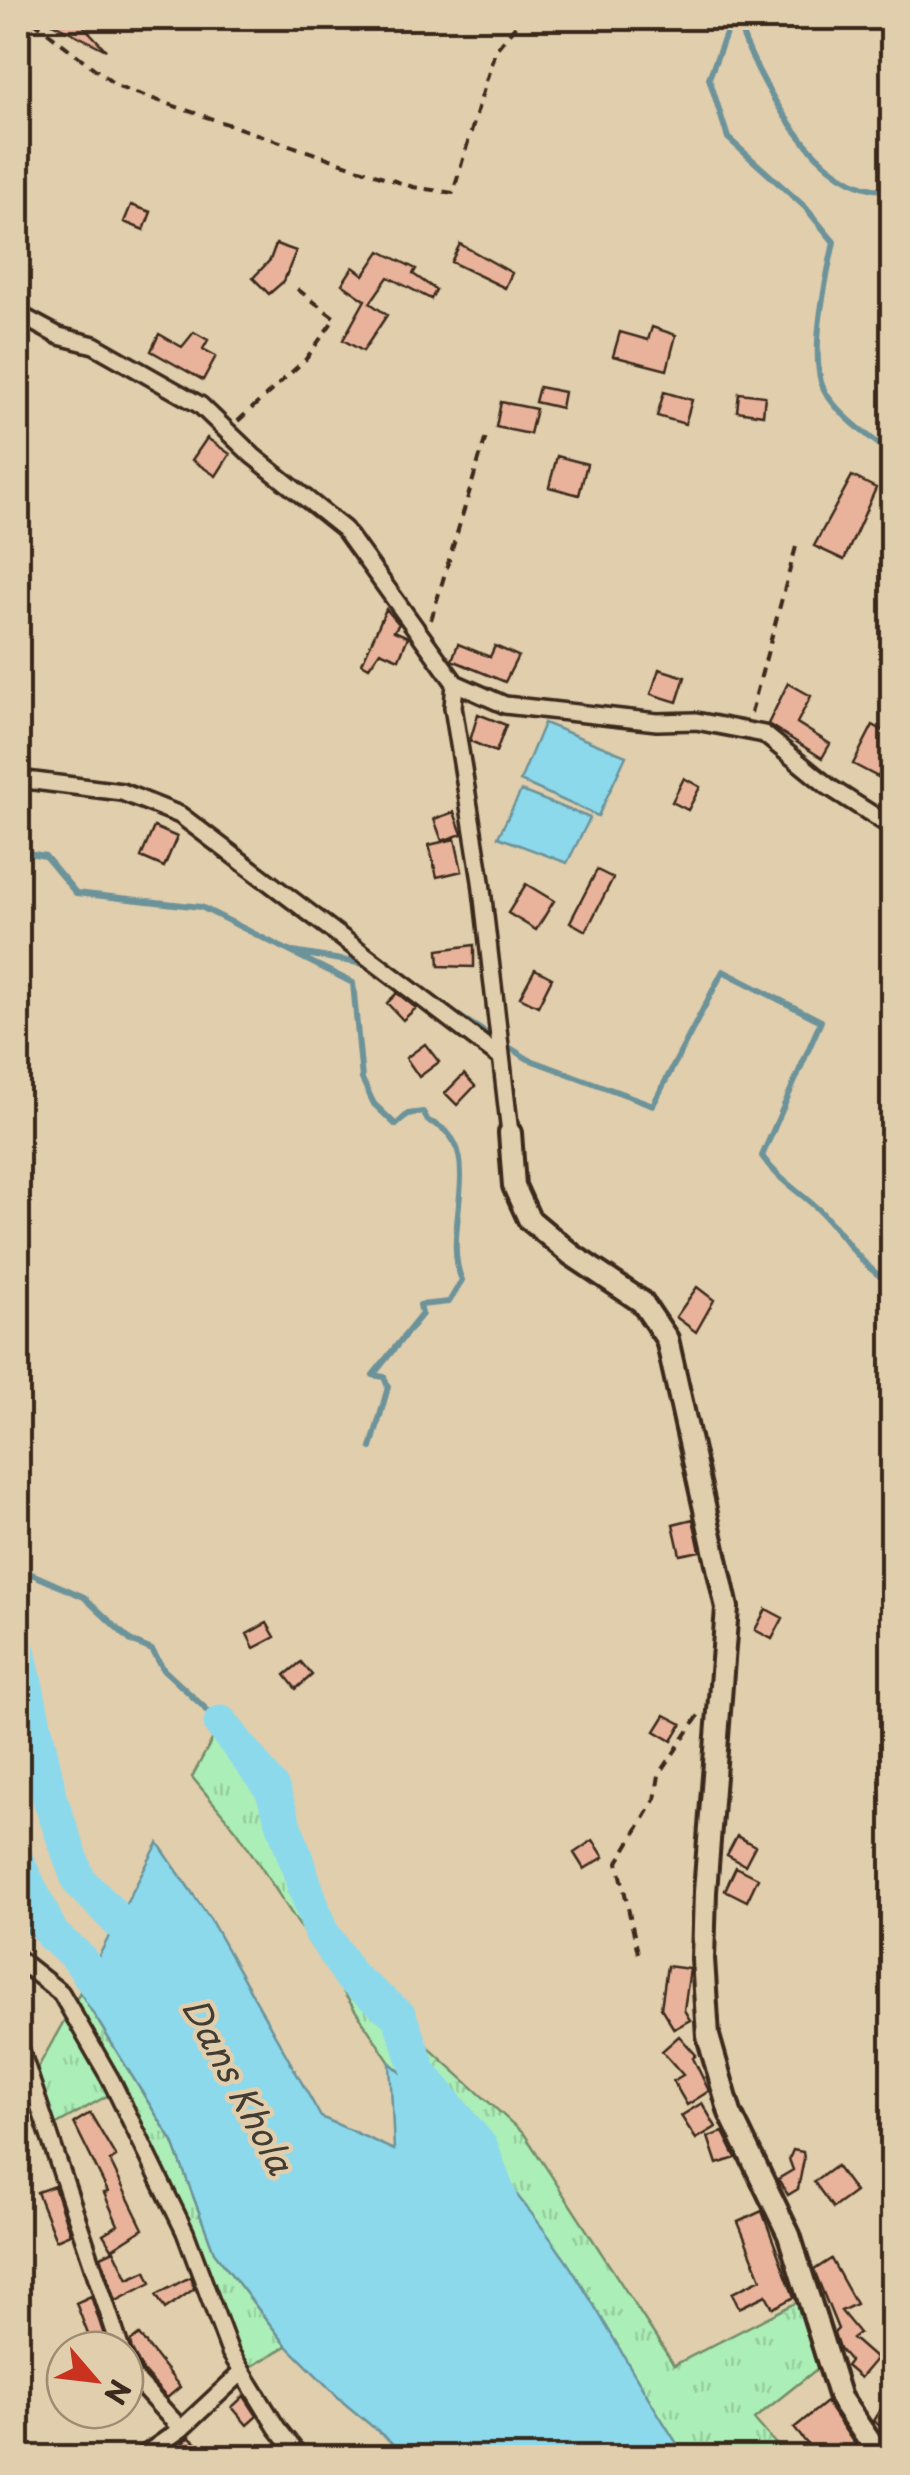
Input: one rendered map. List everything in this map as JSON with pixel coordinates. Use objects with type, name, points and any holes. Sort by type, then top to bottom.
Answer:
[{"type":"street","points":[[18,314],[59,336],[94,345],[200,404],[344,529],[455,683],[505,705],[657,722],[696,721],[764,734],[829,788],[892,828]]},
{"type":"street","points":[[455,683],[454,707],[501,1058],[514,1186],[529,1219],[572,1255],[642,1302],[667,1338],[727,1608],[705,1892],[703,1960],[708,2036],[730,2113],[790,2235],[840,2398],[881,2458]]},
{"type":"street","points":[[18,779],[122,792],[180,815],[501,1058]]},
{"type":"street","points":[[18,1959],[62,1993],[141,2134],[185,2232],[230,2352],[302,2458]]},
{"type":"street","points":[[18,2042],[114,2330]]},
{"type":"street","points":[[143,2457],[181,2429],[242,2372]]},
{"type":"street","points":[[145,2390],[181,2429]]},
{"type":"path","points":[[33,20],[118,87],[414,187],[453,193],[495,51],[520,20],[534,18]]},
{"type":"path","points":[[227,431],[306,358],[335,318],[296,288]]},
{"type":"path","points":[[425,642],[487,433]]},
{"type":"path","points":[[746,731],[797,544]]},
{"type":"path","points":[[638,1953],[618,1862],[655,1800],[659,1775],[702,1711]]},
{"type":"green space","points":[[221,1723],[272,1789],[320,1930],[352,1978],[525,2135],[674,2365],[809,2296],[827,2361],[754,2419],[787,2457],[686,2457],[416,2085],[390,2063],[237,1831],[192,1777]]},
{"type":"green space","points":[[80,1992],[173,2142],[214,2252],[287,2346],[242,2372],[116,2091],[44,2131],[26,2089]]},
{"type":"water","points":[[544,723],[626,756],[598,816],[520,781]]},
{"type":"water","points":[[521,791],[590,818],[567,863],[498,837]]},
{"type":"water","points":[[158,1843],[210,1919],[321,2117],[394,2150],[390,2063],[414,2084],[485,2157],[549,2236],[686,2457],[409,2457],[344,2403],[287,2346],[214,2252],[173,2142],[80,1992]]},
{"type":"building","points":[[42,18],[76,18],[106,50]]},
{"type":"building","points":[[131,205],[151,212],[144,230],[124,222]]},
{"type":"building","points":[[276,244],[296,251],[284,281],[269,294],[253,278],[270,260]]},
{"type":"building","points":[[460,244],[512,273],[505,288],[451,262]]},
{"type":"building","points":[[380,251],[416,269],[413,274],[436,290],[431,299],[388,277],[370,303],[387,315],[363,351],[343,340],[365,300],[342,284],[353,267],[364,275]]},
{"type":"building","points":[[652,327],[676,335],[667,370],[613,356],[620,332],[648,340]]},
{"type":"building","points":[[194,332],[208,340],[203,349],[216,356],[203,380],[151,351],[159,334],[182,347]]},
{"type":"building","points":[[539,387],[564,392],[561,408],[535,402]]},
{"type":"building","points":[[664,392],[692,400],[685,424],[657,416]]},
{"type":"building","points":[[739,393],[765,396],[763,415],[737,411]]},
{"type":"building","points":[[501,402],[536,409],[530,434],[496,427]]},
{"type":"building","points":[[207,438],[230,454],[216,476],[192,460]]},
{"type":"building","points":[[557,456],[587,464],[579,495],[549,487]]},
{"type":"building","points":[[852,476],[876,488],[844,560],[814,546]]},
{"type":"building","points":[[386,609],[399,624],[394,631],[408,637],[399,659],[380,651],[369,667],[362,663]]},
{"type":"building","points":[[458,644],[490,657],[495,646],[518,656],[505,682],[452,660]]},
{"type":"building","points":[[659,669],[685,677],[677,702],[651,694]]},
{"type":"building","points":[[788,683],[811,696],[797,723],[830,744],[822,758],[768,724]]},
{"type":"building","points":[[478,714],[506,725],[496,752],[470,741]]},
{"type":"building","points":[[873,725],[892,736],[892,750],[878,777],[853,764]]},
{"type":"building","points":[[684,778],[700,787],[688,810],[672,802]]},
{"type":"building","points":[[454,812],[462,834],[442,841],[434,819]]},
{"type":"building","points":[[154,827],[177,837],[164,867],[141,857]]},
{"type":"building","points":[[455,839],[462,871],[437,877],[429,845]]},
{"type":"building","points":[[597,870],[613,878],[586,931],[570,922]]},
{"type":"building","points":[[526,884],[554,901],[536,930],[508,913]]},
{"type":"building","points":[[474,945],[474,967],[439,966],[438,950]]},
{"type":"building","points":[[535,969],[552,978],[538,1006],[520,997]]},
{"type":"building","points":[[397,993],[416,1008],[403,1020],[387,1003]]},
{"type":"building","points":[[425,1044],[439,1062],[419,1077],[406,1058]]},
{"type":"building","points":[[464,1074],[475,1086],[457,1105],[445,1093]]},
{"type":"building","points":[[697,1287],[714,1300],[696,1332],[676,1317]]},
{"type":"building","points":[[693,1519],[700,1551],[680,1555],[673,1524]]},
{"type":"building","points":[[766,1609],[783,1618],[772,1639],[755,1630]]},
{"type":"building","points":[[267,1623],[275,1637],[254,1648],[247,1634]]},
{"type":"building","points":[[301,1662],[312,1675],[296,1689],[285,1675]]},
{"type":"building","points":[[665,1715],[682,1724],[672,1741],[655,1731]]},
{"type":"building","points":[[737,1836],[755,1846],[745,1865],[727,1855]]},
{"type":"building","points":[[593,1840],[604,1857],[584,1869],[574,1853]]},
{"type":"building","points":[[736,1867],[758,1878],[747,1901],[725,1890]]},
{"type":"building","points":[[667,1966],[690,1969],[684,2010],[690,2020],[674,2029],[661,2008]]},
{"type":"building","points":[[679,2036],[696,2055],[693,2058],[709,2091],[687,2105],[673,2081],[683,2075],[662,2051]]},
{"type":"building","points":[[702,2103],[716,2127],[696,2139],[681,2116]]},
{"type":"building","points":[[90,2113],[116,2157],[110,2161],[143,2229],[112,2249],[103,2234],[118,2225],[104,2193],[108,2192],[74,2123]]},
{"type":"building","points":[[723,2132],[736,2158],[717,2164],[708,2137]]},
{"type":"building","points":[[793,2150],[803,2152],[804,2159],[798,2189],[788,2195],[778,2179],[793,2170],[789,2159]]},
{"type":"building","points":[[836,2166],[855,2192],[833,2208],[814,2182]]},
{"type":"building","points":[[54,2186],[70,2234],[56,2240],[37,2192]]},
{"type":"building","points":[[762,2211],[794,2297],[773,2308],[766,2295],[739,2308],[732,2293],[761,2279],[738,2222]]},
{"type":"building","points":[[114,2250],[128,2279],[146,2271],[151,2283],[116,2301],[101,2256]]},
{"type":"building","points":[[831,2259],[856,2304],[841,2311],[859,2333],[852,2338],[876,2359],[860,2378],[846,2366],[850,2361],[839,2348],[834,2333],[838,2329],[814,2270]]},
{"type":"building","points":[[190,2277],[194,2289],[165,2309],[156,2295]]},
{"type":"building","points":[[91,2296],[102,2330],[86,2330],[76,2303]]},
{"type":"building","points":[[145,2343],[180,2387],[167,2398],[145,2373]]},
{"type":"building","points":[[892,2390],[892,2434],[873,2421]]},
{"type":"building","points":[[244,2396],[257,2416],[247,2425],[232,2407]]},
{"type":"building","points":[[826,2402],[864,2458],[819,2458],[794,2428]]},
{"type":"building","points":[[189,2437],[212,2458],[166,2458]]},
{"type":"waterway","points":[[732,18],[709,78],[728,138],[805,207],[834,242],[819,331],[821,382],[841,412],[892,454]]},
{"type":"waterway","points":[[736,18],[775,100],[815,154],[839,174],[865,187],[892,190]]},
{"type":"waterway","points":[[18,851],[45,856],[76,893],[201,907],[353,983],[362,1079],[374,1104],[396,1125],[408,1114],[423,1112],[428,1121],[447,1132],[457,1148],[461,1168],[456,1238],[462,1280],[449,1302],[420,1305],[422,1314],[373,1375],[384,1377],[388,1387],[371,1448]]},
{"type":"waterway","points":[[293,952],[371,965]]},
{"type":"waterway","points":[[454,1013],[528,1059],[653,1105],[723,971],[821,1021],[762,1156],[819,1210],[871,1269],[892,1283]]},
{"type":"waterway","points":[[18,1568],[84,1597],[131,1641],[152,1650],[164,1670],[221,1723]]},
{"type":"waterway","name":"Dans Khola","points":[[18,1651],[51,1802],[79,1881],[151,1954]]},
{"type":"waterway","points":[[221,1723],[272,1789],[320,1930],[352,1978],[399,2016],[420,2073],[481,2148],[500,2200]]},
{"type":"waterway","points":[[18,1864],[52,1935],[78,1957],[114,2011]]},
{"type":"waterway","points":[[18,1925],[78,1957]]}]
